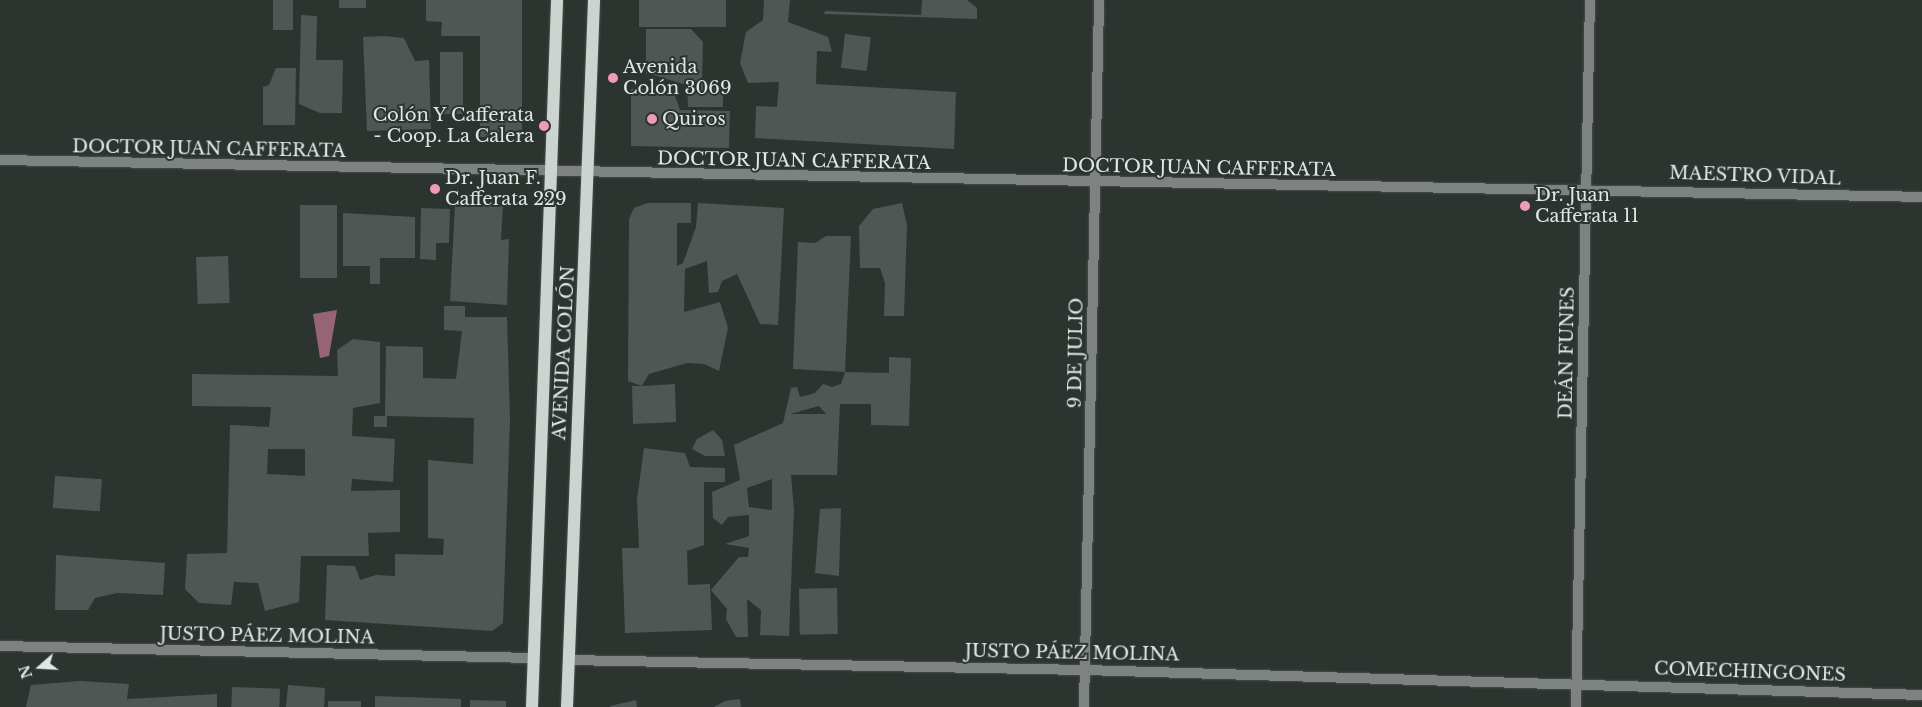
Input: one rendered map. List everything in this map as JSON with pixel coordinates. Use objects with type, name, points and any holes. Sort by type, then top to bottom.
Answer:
[{"type":"main road","name":"AVENIDA COLÓN","points":[[532,707],[553,173],[557,0]]},
{"type":"main road","name":"AVENIDA COLÓN","points":[[566,707],[590,173],[594,0]]},
{"type":"street","name":"9 DE JULIO","points":[[1084,707],[1099,0]]},
{"type":"street","name":"DEÁN FUNES","points":[[1576,707],[1590,0]]},
{"type":"street","name":"DOCTOR JUAN CAFFERATA","points":[[0,160],[1096,183],[1587,188]]},
{"type":"street","name":"MAESTRO VIDAL","points":[[1587,188],[1922,196]]},
{"type":"street","name":"JUSTO PÁEZ MOLINA","points":[[0,646],[534,658]]},
{"type":"street","name":"JUSTO PÁEZ MOLINA","points":[[568,660],[1576,682]]},
{"type":"street","name":"COMECHINGONES","points":[[1576,682],[1922,695]]},
{"type":"shaded area","points":[[337,310],[329,356],[320,358],[313,314]]},
{"type":"building","points":[[273,0],[293,0],[293,30],[273,30]]},
{"type":"building","points":[[339,0],[366,0],[366,8],[339,8]]},
{"type":"building","points":[[426,0],[522,0],[522,138],[480,137],[480,36],[441,36],[442,22],[426,21]]},
{"type":"building","points":[[639,0],[726,0],[726,27],[639,27]]},
{"type":"building","points":[[764,0],[790,0],[788,22],[828,37],[832,52],[817,51],[816,84],[956,92],[954,149],[755,138],[756,106],[777,107],[779,82],[748,83],[740,63],[746,32],[763,20]]},
{"type":"building","points":[[922,0],[967,0],[977,8],[977,19],[824,14],[825,11],[921,15]]},
{"type":"building","points":[[301,15],[317,16],[316,60],[343,60],[342,113],[320,113],[299,104]]},
{"type":"building","points":[[646,29],[691,29],[703,42],[702,82],[723,82],[723,107],[688,107],[687,85],[646,73]]},
{"type":"building","points":[[845,34],[871,37],[867,71],[841,68]]},
{"type":"building","points":[[384,36],[404,38],[415,61],[429,60],[431,129],[367,131],[363,37]]},
{"type":"building","points":[[440,52],[463,52],[463,114],[440,114]]},
{"type":"building","points":[[276,68],[296,68],[295,125],[263,125],[263,87],[269,85]]},
{"type":"building","points":[[631,89],[673,90],[680,110],[730,111],[729,148],[631,146]]},
{"type":"building","points":[[455,203],[503,206],[501,240],[509,239],[507,305],[450,301]]},
{"type":"building","points":[[648,203],[691,203],[691,223],[677,223],[677,266],[683,263],[696,227],[698,203],[784,208],[778,325],[760,324],[737,274],[722,281],[718,292],[709,293],[707,261],[685,269],[684,312],[720,302],[728,328],[719,371],[704,364],[687,363],[649,374],[642,386],[628,381],[629,219],[634,208]]},
{"type":"building","points":[[902,203],[907,225],[904,316],[884,316],[885,283],[880,268],[860,268],[859,226],[873,209]]},
{"type":"building","points":[[300,205],[337,205],[337,278],[300,278]]},
{"type":"building","points":[[421,208],[450,209],[449,243],[436,243],[436,260],[420,259]]},
{"type":"building","points":[[343,213],[415,217],[415,258],[380,258],[380,284],[370,284],[370,266],[343,266]]},
{"type":"building","points":[[826,236],[851,236],[845,372],[793,369],[798,242],[815,243]]},
{"type":"building","points":[[228,256],[230,303],[198,304],[196,257]]},
{"type":"building","points":[[444,306],[465,306],[465,317],[507,317],[510,420],[503,623],[492,631],[325,620],[327,565],[355,566],[360,580],[376,575],[395,576],[395,554],[443,555],[444,539],[428,538],[428,460],[473,464],[474,418],[387,416],[387,427],[374,427],[374,416],[385,416],[386,346],[423,347],[423,378],[456,379],[462,331],[444,330]]},
{"type":"building","points":[[353,339],[380,342],[380,403],[353,408],[352,436],[395,439],[393,482],[352,479],[351,491],[400,490],[400,532],[368,533],[369,556],[301,556],[299,602],[265,611],[258,583],[234,582],[231,605],[199,603],[185,589],[187,554],[227,553],[230,425],[269,427],[271,407],[192,406],[192,374],[338,376],[337,350]],"holes":[[[268,449],[305,449],[305,476],[267,474]]]},
{"type":"building","points":[[889,357],[911,358],[909,426],[871,425],[871,404],[840,404],[837,475],[791,475],[794,510],[789,636],[760,635],[761,610],[747,599],[748,637],[736,637],[726,619],[727,609],[711,590],[739,557],[748,557],[749,548],[725,544],[749,536],[749,515],[728,517],[722,525],[713,518],[712,492],[740,480],[734,445],[783,423],[791,388],[797,387],[800,397],[815,393],[823,384],[832,387],[841,384],[845,372],[889,373]],"holes":[[[819,406],[826,414],[790,414]],[[772,479],[772,510],[749,507],[747,488]]]},
{"type":"building","points":[[675,384],[676,422],[633,424],[632,386]]},
{"type":"building","points":[[713,430],[722,440],[725,456],[705,456],[692,449],[697,439]]},
{"type":"building","points":[[644,448],[685,453],[690,467],[725,468],[725,482],[704,482],[704,545],[687,551],[688,585],[710,584],[712,630],[625,633],[622,548],[639,548],[637,499]]},
{"type":"building","points":[[55,476],[102,479],[100,511],[53,508]]},
{"type":"building","points":[[841,508],[839,576],[815,573],[820,509]]},
{"type":"building","points":[[56,555],[165,563],[163,595],[117,593],[95,598],[88,610],[55,610]]},
{"type":"building","points":[[837,588],[838,634],[800,635],[799,589]]},
{"type":"building","points":[[80,681],[129,684],[127,699],[217,694],[217,707],[26,707],[31,685]]},
{"type":"building","points":[[288,685],[325,688],[324,707],[286,707]]},
{"type":"building","points":[[232,687],[280,689],[279,707],[231,707]]},
{"type":"building","points":[[375,696],[461,699],[461,707],[375,707]]},
{"type":"building","points":[[740,699],[741,707],[714,707],[725,701]]},
{"type":"building","points":[[470,700],[506,701],[506,707],[470,707]]},
{"type":"building","points":[[636,700],[637,707],[610,707],[610,706]]},
{"type":"building","points":[[328,701],[361,701],[361,707],[328,707]]},
{"type":"place","name":"Avenida Colón 3069","points":[[613,78]]},
{"type":"place","name":"Quiros","points":[[652,119]]},
{"type":"place","name":"Colón Y Cafferata - Coop. La Calera","points":[[544,126]]},
{"type":"place","name":"Dr. Juan F. Cafferata 229","points":[[435,189]]},
{"type":"place","name":"Dr. Juan Cafferata 11","points":[[1525,206]]}]
